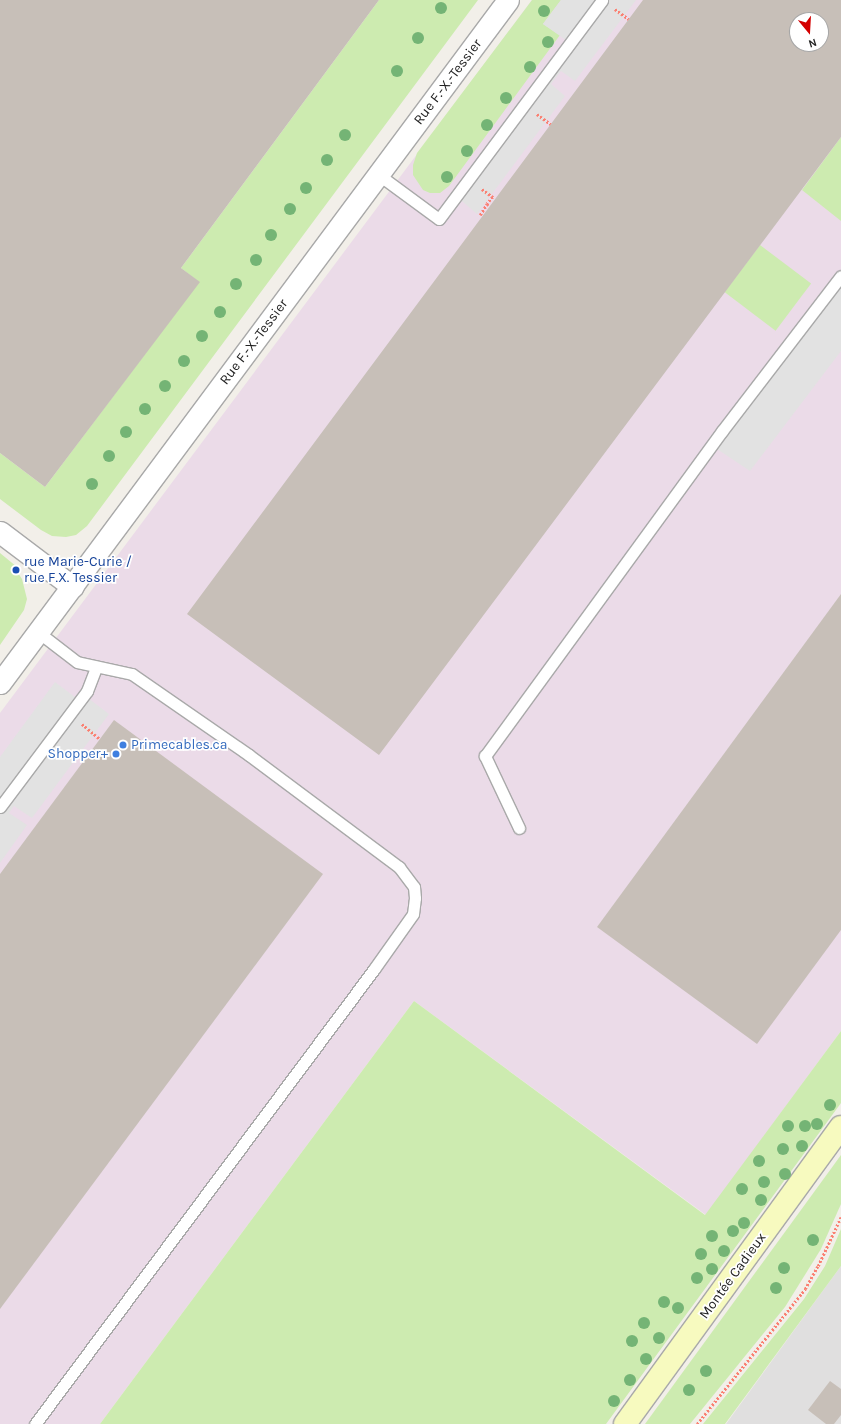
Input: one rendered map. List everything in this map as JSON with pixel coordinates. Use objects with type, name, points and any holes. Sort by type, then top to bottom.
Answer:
[{"type":"street","name":"Rue F.-X.-Tessier","points":[[0,683],[508,0]]},
{"type":"street","points":[[0,532],[72,587]]},
{"type":"street","name":"Montée Cadieux","points":[[625,1424],[841,1127]]},
{"type":"lane","points":[[379,175],[439,219],[602,0]]},
{"type":"lane","points":[[519,828],[485,756],[722,431],[841,276]]},
{"type":"lane","points":[[35,1424],[374,969],[412,914],[415,898],[414,887],[399,867],[249,755],[132,674],[77,662],[38,632]]},
{"type":"lane","points":[[0,807],[87,691],[96,667]]},
{"type":"path","points":[[624,16],[629,19]]},
{"type":"path","points":[[547,121],[551,124]]},
{"type":"path","points":[[480,214],[493,197]]},
{"type":"path","points":[[70,714],[100,739]]},
{"type":"path","points":[[697,1424],[805,1289],[818,1266],[841,1217]]},
{"type":"shaded area","points":[[532,0],[841,0],[841,1031],[706,1215],[414,1001],[100,1424],[0,1424],[0,713]]},
{"type":"shaded area","points":[[561,0],[636,0],[575,81],[561,71],[551,84],[565,96],[477,214],[456,196],[570,43],[543,24]]},
{"type":"shaded area","points":[[841,276],[841,351],[750,471],[711,445]]},
{"type":"shaded area","points":[[55,682],[79,700],[84,695],[109,714],[32,818],[14,806],[9,813],[27,825],[0,863],[0,757]]},
{"type":"shaded area","points":[[841,1266],[841,1424],[726,1424],[827,1285]]},
{"type":"green space","points":[[379,0],[478,0],[87,526],[76,535],[66,537],[52,536],[41,530],[0,499],[0,453],[45,487],[199,282],[181,268]]},
{"type":"green space","points":[[532,0],[561,0],[543,24],[560,35],[449,186],[440,193],[430,193],[423,190],[413,175],[413,165],[417,153]]},
{"type":"green space","points":[[841,137],[841,221],[802,190]]},
{"type":"green space","points":[[760,245],[811,284],[776,331],[724,292]]},
{"type":"green space","points":[[0,553],[17,567],[16,570],[22,579],[27,599],[24,610],[0,645]]},
{"type":"green space","points":[[414,1001],[705,1215],[841,1031],[841,1103],[606,1424],[100,1424]]},
{"type":"green space","points":[[841,1155],[841,1204],[821,1249],[785,1307],[690,1424],[645,1424]]},
{"type":"green space","points":[[841,1229],[841,1266],[725,1424],[703,1424],[804,1299],[825,1266]]},
{"type":"building","points":[[0,0],[379,0],[181,268],[200,282],[45,487],[0,453]]},
{"type":"building","points":[[643,0],[841,0],[841,137],[379,755],[187,614]]},
{"type":"building","points":[[841,594],[841,930],[757,1044],[597,927]]},
{"type":"building","points":[[114,720],[323,874],[0,1309],[0,874]]},
{"type":"building","points":[[830,1381],[841,1389],[841,1415],[834,1424],[826,1424],[808,1410]]},
{"type":"place","name":"rue Marie-Curie / rue F.X. Tessier","points":[[16,570]]},
{"type":"place","name":"Primecables.ca","points":[[123,745]]},
{"type":"place","name":"Shopper+","points":[[116,754]]}]
